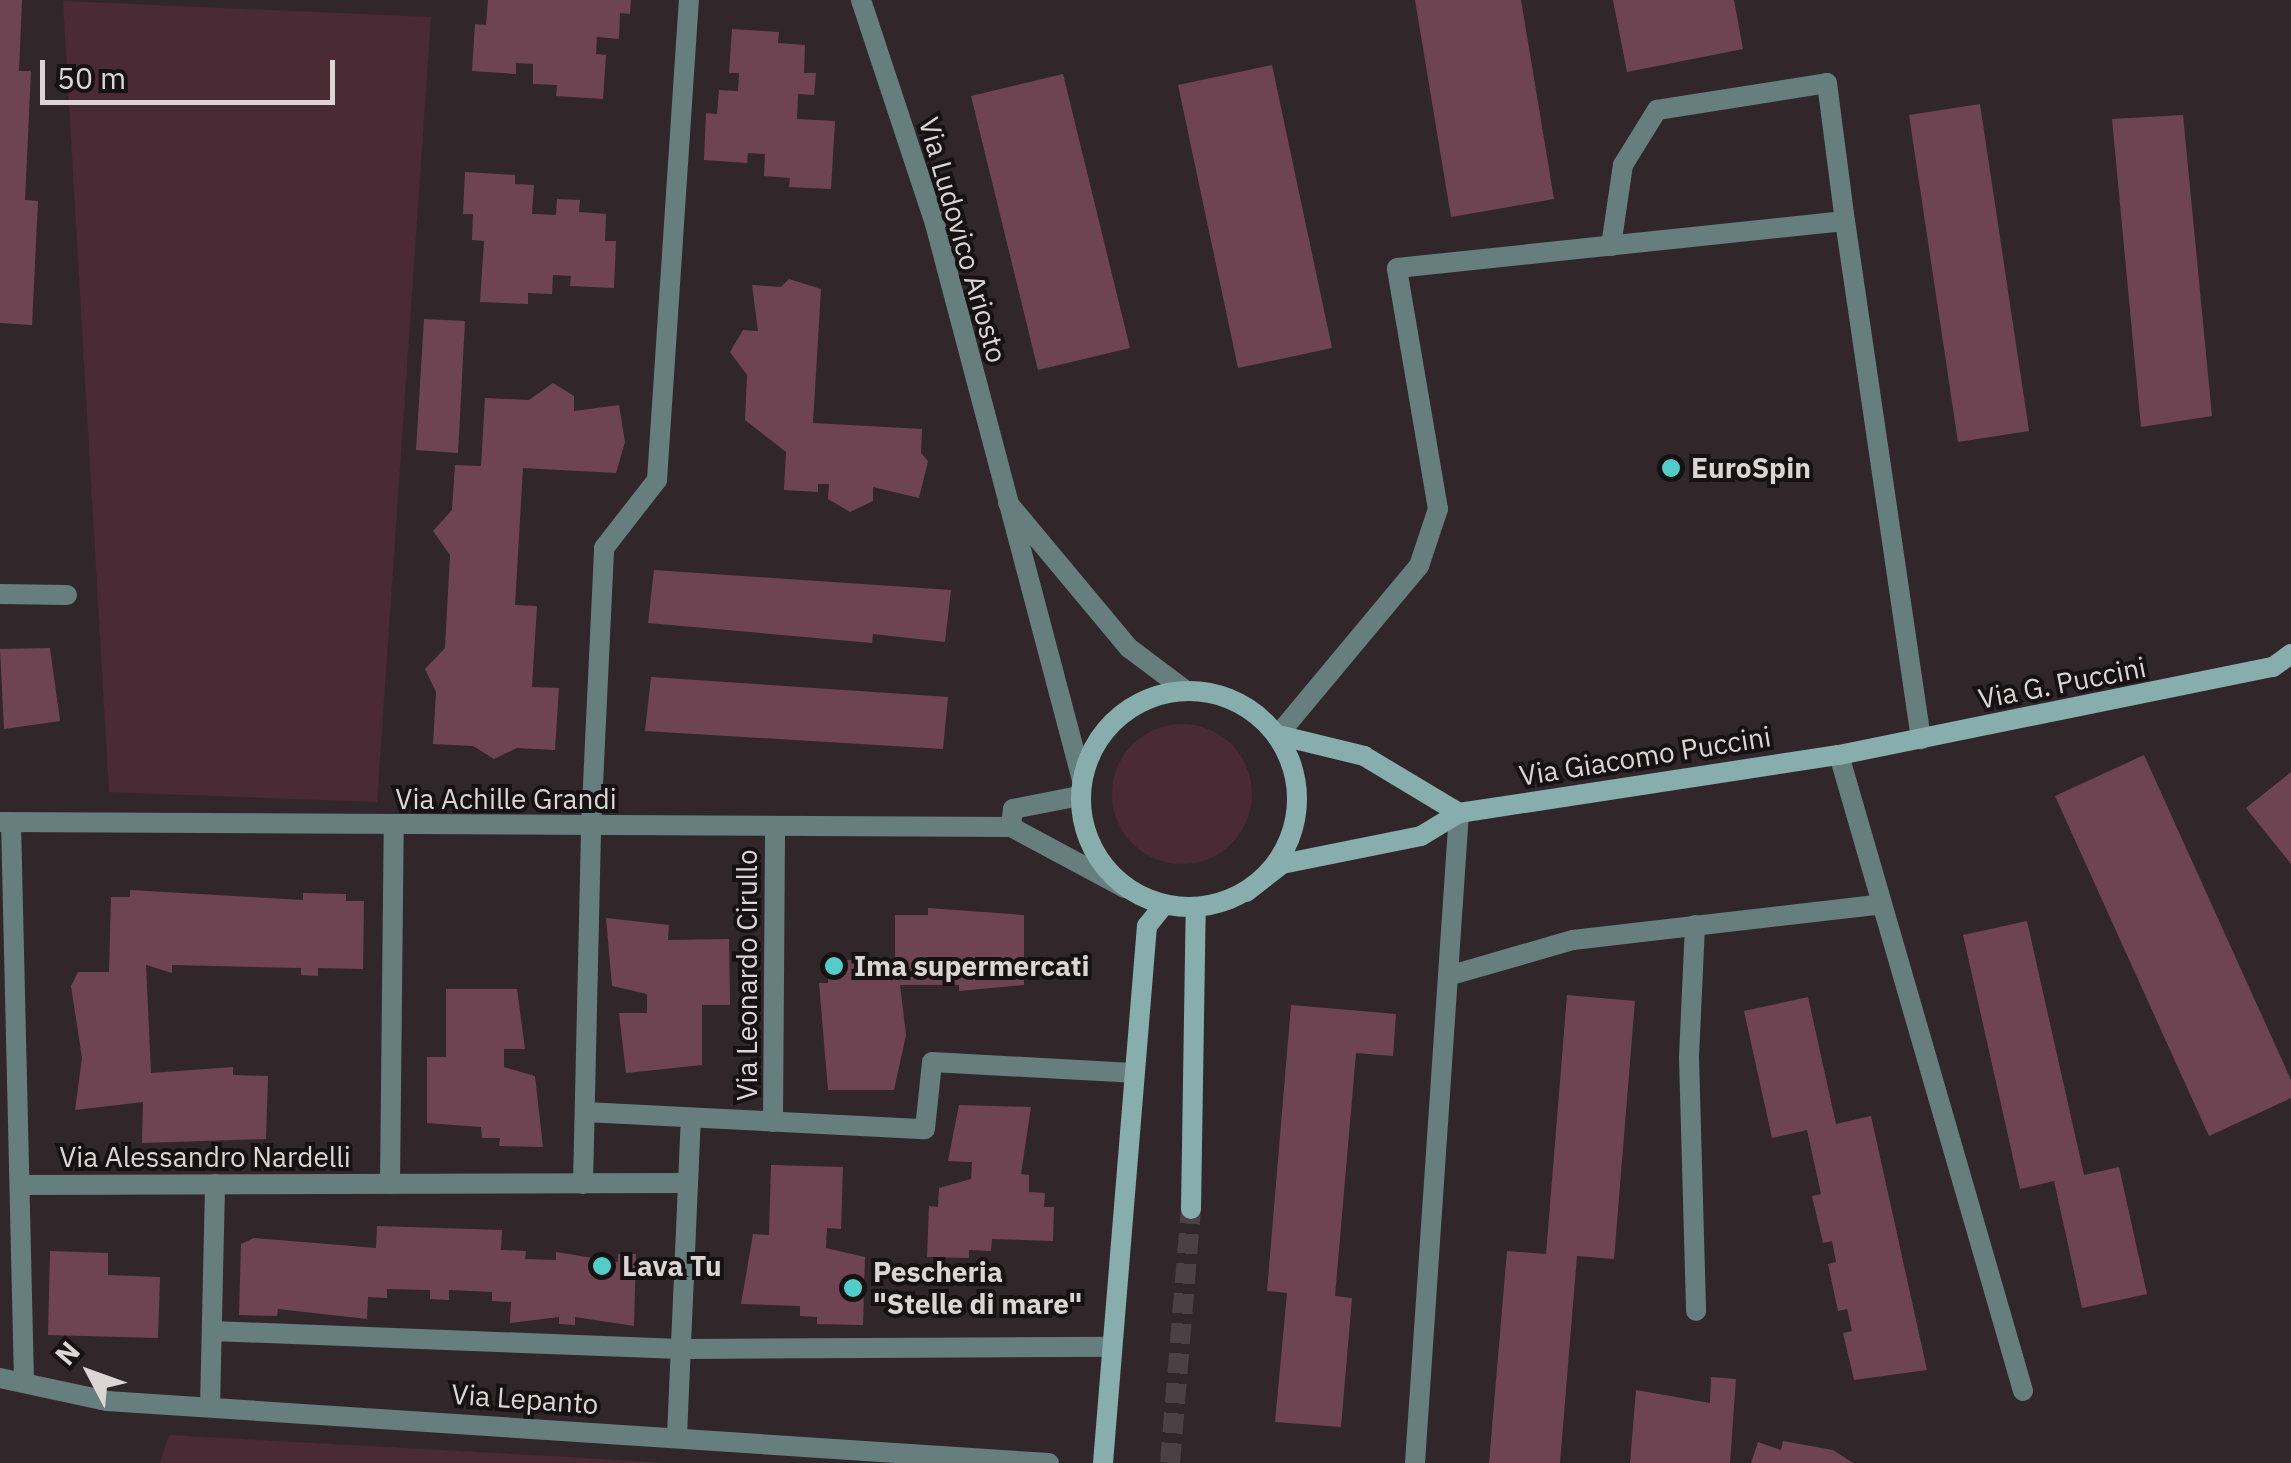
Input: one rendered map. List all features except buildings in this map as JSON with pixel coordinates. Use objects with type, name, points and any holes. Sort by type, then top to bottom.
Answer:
[{"type":"street","points":[[584,1184],[591,827],[604,548],[657,480],[690,0]]},
{"type":"street","name":"Via Ludovico Ariosto","points":[[861,0],[936,224],[1080,788]]},
{"type":"street","points":[[1611,246],[1623,166],[1657,110],[1827,82],[1921,738]]},
{"type":"street","points":[[1278,736],[1419,566],[1438,509],[1397,268],[1845,221]]},
{"type":"street","points":[[1003,498],[1128,648],[1185,690],[1243,704],[1278,736],[1292,764],[1298,812],[1275,867],[1246,892],[1196,907],[1163,906],[1011,827],[1013,808],[1080,788]]},
{"type":"street","points":[[0,594],[66,595]]},
{"type":"street","name":"Via G. Puccini","points":[[1839,755],[2273,667],[2291,654]]},
{"type":"street","points":[[1125,888],[1087,838],[1080,788],[1100,736],[1123,712],[1185,690]]},
{"type":"street","points":[[1278,736],[1364,756],[1459,814],[1415,1463]]},
{"type":"street","points":[[1839,755],[2023,1390]]},
{"type":"street","name":"Via Giacomo Puccini","points":[[1246,892],[1282,864],[1421,836],[1459,814],[1839,755]]},
{"type":"street","points":[[6,822],[24,1383]]},
{"type":"street","name":"Via Achille Grandi","points":[[6,822],[1011,827]]},
{"type":"street","name":"Via Alessandro Nardelli","points":[[390,1184],[394,826]]},
{"type":"street","name":"Via Leonardo Cirullo","points":[[775,828],[773,1122],[925,1129],[932,1062],[1133,1074]]},
{"type":"street","points":[[1448,976],[1573,940],[1882,904]]},
{"type":"street","points":[[1102,1463],[1147,926],[1163,906]]},
{"type":"street","points":[[1191,1209],[1196,907]]},
{"type":"street","points":[[1695,925],[1689,1057],[1696,1310]]},
{"type":"street","points":[[585,1112],[773,1122]]},
{"type":"street","points":[[676,1436],[691,1118]]},
{"type":"street","name":"Via Alessandro Nardelli","points":[[20,1184],[688,1184]]},
{"type":"street","points":[[210,1407],[215,1184]]},
{"type":"street","points":[[212,1332],[680,1349],[1112,1346]]},
{"type":"street","name":"Via Lepanto","points":[[0,1378],[107,1401],[1048,1463]]},
{"type":"shaded area","points":[[63,1],[431,17],[377,802],[109,792]]},
{"type":"shaded area","points":[[1182,724],[1209,729],[1232,744],[1247,767],[1252,794],[1247,821],[1232,844],[1209,859],[1182,864],[1155,859],[1132,844],[1117,821],[1112,794],[1117,767],[1132,744],[1155,729]]},
{"type":"shaded area","points":[[169,1435],[569,1457],[669,1463],[160,1463]]},
{"type":"tunnel","points":[[1170,1463],[1191,1209]]},
{"type":"place","name":"EuroSpin","points":[[1671,468]]},
{"type":"place","name":"Ima supermercati","points":[[834,966]]},
{"type":"place","name":"Lava Tu","points":[[602,1266]]},
{"type":"place","name":"Pescheria \"Stelle di mare\"","points":[[853,1288]]}]
